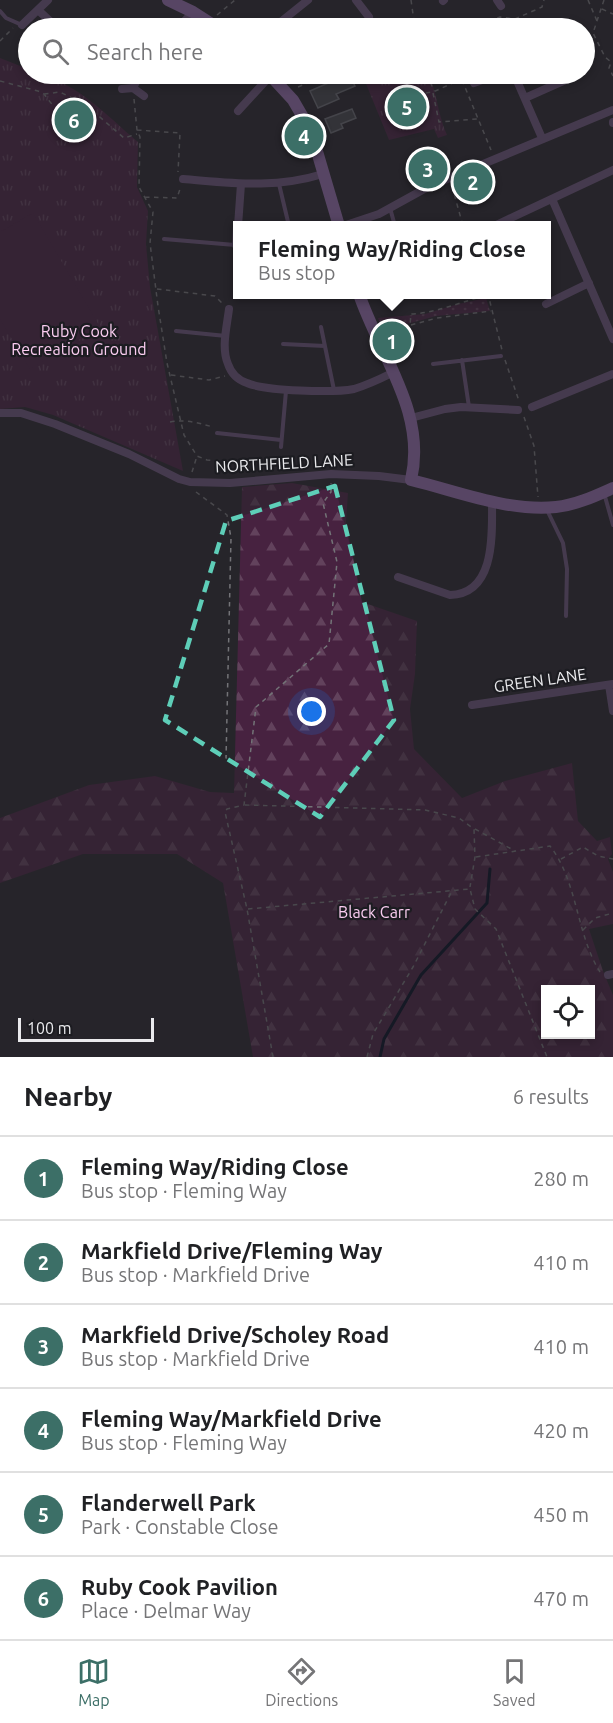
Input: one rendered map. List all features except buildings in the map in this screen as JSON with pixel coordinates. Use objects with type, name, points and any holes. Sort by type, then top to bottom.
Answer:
[{"type":"street","points":[[28,18],[48,0]]},
{"type":"street","points":[[168,0],[203,18]]},
{"type":"street","points":[[286,18],[308,0]]},
{"type":"street","points":[[356,0],[369,17]]},
{"type":"street","points":[[38,10],[47,18]]},
{"type":"street","points":[[187,18],[193,12]]},
{"type":"street","points":[[133,88],[135,84]]},
{"type":"street","points":[[238,111],[261,84]]},
{"type":"street","points":[[279,84],[287,92],[311,131],[340,221]]},
{"type":"street","points":[[519,84],[542,138]]},
{"type":"street","points":[[525,98],[556,84]]},
{"type":"street","points":[[122,89],[133,88],[144,96]]},
{"type":"street","points":[[356,221],[367,218],[428,187],[613,110]]},
{"type":"street","points":[[503,221],[613,170]]},
{"type":"street","points":[[183,179],[241,184],[279,184],[323,174]]},
{"type":"street","points":[[238,221],[241,184]]},
{"type":"street","points":[[552,198],[613,339]]},
{"type":"street","points":[[546,304],[589,283]]},
{"type":"street","points":[[361,299],[409,408],[415,450],[411,480]]},
{"type":"street","points":[[228,309],[225,354],[228,366],[233,374],[256,387],[334,391],[352,389],[392,373]]},
{"type":"street","points":[[532,407],[613,374]]},
{"type":"street","points":[[411,418],[445,409],[521,410]]},
{"type":"street","name":"NORTHFIELD LANE","points":[[0,413],[21,413],[55,424],[129,454],[179,480],[190,482],[230,483],[331,474],[379,476],[411,480],[492,501],[542,507],[579,502],[609,490]]},
{"type":"street","points":[[398,577],[450,595],[459,595],[468,591],[485,572],[488,563],[492,529],[492,501]]},
{"type":"street","points":[[611,685],[613,711]]},
{"type":"street","name":"GREEN LANE","points":[[472,705],[611,685]]},
{"type":"lane","points":[[0,11],[6,18],[18,24]]},
{"type":"lane","points":[[279,184],[288,221]]},
{"type":"lane","points":[[390,207],[394,221]]},
{"type":"lane","points":[[164,239],[233,245]]},
{"type":"lane","points":[[321,327],[334,391]]},
{"type":"lane","points":[[176,331],[226,336]]},
{"type":"lane","points":[[283,344],[325,346]]},
{"type":"lane","points":[[433,364],[501,356]]},
{"type":"lane","points":[[462,360],[469,408]]},
{"type":"lane","points":[[281,447],[286,389]]},
{"type":"lane","points":[[217,433],[282,440]]},
{"type":"lane","points":[[609,490],[613,525]]},
{"type":"lane","points":[[542,507],[563,543],[567,569],[566,616]]},
{"type":"path","points":[[218,18],[222,9],[235,0]]},
{"type":"path","points":[[411,0],[414,18]]},
{"type":"path","points":[[517,18],[542,7],[544,0]]},
{"type":"path","points":[[588,0],[597,22]]},
{"type":"path","points":[[595,28],[604,0]]},
{"type":"path","points":[[601,9],[613,14]]},
{"type":"path","points":[[0,41],[18,27]]},
{"type":"path","points":[[595,37],[605,57],[612,61],[609,68],[613,76]]},
{"type":"path","points":[[0,81],[44,94],[60,92],[86,105],[124,138],[138,134]]},
{"type":"path","points":[[287,92],[306,84]]},
{"type":"path","points":[[407,84],[421,92],[434,92],[451,84]]},
{"type":"path","points":[[431,84],[439,122],[477,118]]},
{"type":"path","points":[[464,84],[495,159]]},
{"type":"path","points":[[133,88],[137,130],[140,137],[139,187],[153,212],[150,243],[156,288],[170,375],[188,444],[197,456],[207,460],[248,462],[268,466],[288,477]]},
{"type":"path","points":[[44,94],[54,107]]},
{"type":"path","points":[[137,130],[180,134],[178,173],[183,179],[177,198],[145,197]]},
{"type":"path","points":[[450,179],[462,221]]},
{"type":"path","points":[[156,288],[215,296],[228,309]]},
{"type":"path","points":[[410,325],[411,314],[425,313],[470,299]]},
{"type":"path","points":[[489,299],[521,410],[534,446],[542,507]]},
{"type":"path","points":[[378,340],[410,325],[436,318],[492,310]]},
{"type":"path","points":[[170,375],[208,380],[233,374]]},
{"type":"path","points":[[170,422],[181,420],[200,422],[213,427],[217,433]]},
{"type":"path","points":[[197,456],[190,487],[227,515],[231,538],[226,759]]},
{"type":"path","points":[[244,805],[256,707],[329,644],[337,562],[323,503],[331,492],[331,474]]},
{"type":"path","points":[[273,1057],[247,909],[225,812],[227,809],[244,805],[425,810],[459,818],[474,829],[516,851]]},
{"type":"path","points":[[474,829],[475,857],[470,889],[475,909],[496,929],[547,1057]]},
{"type":"path","points":[[475,857],[550,846],[560,860],[599,971],[610,975]]},
{"type":"path","points":[[560,860],[583,847],[598,856],[613,859]]},
{"type":"path","points":[[247,909],[470,889]]},
{"type":"path","points":[[367,1057],[373,1034],[452,891]]},
{"type":"path","points":[[583,930],[594,918],[613,913]]},
{"type":"highlighted area","points":[[335,486],[394,720],[320,817],[165,720],[226,521]]},
{"type":"green space","name":"Ruby Cook Recreation Ground","points":[[0,58],[18,65],[18,84],[64,84],[101,109],[138,142],[137,187],[148,211],[146,244],[150,287],[183,471],[53,415],[25,407],[0,409]]},
{"type":"green space","points":[[366,84],[432,84],[447,135],[438,138],[434,129],[389,140]]},
{"type":"green space","points":[[33,213],[100,327],[30,369],[0,319],[0,232]]},
{"type":"green space","points":[[486,299],[490,311],[436,316],[407,324],[384,336],[378,318],[425,314],[458,304]]},
{"type":"green space","name":"Black Carr","points":[[292,483],[348,493],[346,522],[362,602],[417,621],[415,674],[410,709],[414,749],[462,798],[505,781],[572,763],[578,821],[597,841],[610,837],[612,854],[608,859],[613,872],[613,924],[589,929],[613,995],[613,1057],[253,1057],[223,883],[177,854],[83,854],[0,883],[0,818],[89,785],[155,776],[210,792],[234,793],[242,487]]},
{"type":"waterway","points":[[380,1057],[384,1039],[421,975],[487,903],[490,869]]},
{"type":"place","name":"Flanderwell Park","points":[[407,107]]},
{"type":"place","name":"Ruby Cook Pavilion","points":[[74,120]]},
{"type":"place","name":"Fleming Way/Markfield Drive","points":[[304,136]]},
{"type":"place","name":"Markfield Drive/Scholey Road","points":[[428,169]]},
{"type":"place","name":"Markfield Drive/Fleming Way","points":[[473,182]]},
{"type":"place","name":"Fleming Way/Riding Close","points":[[392,341]]}]
